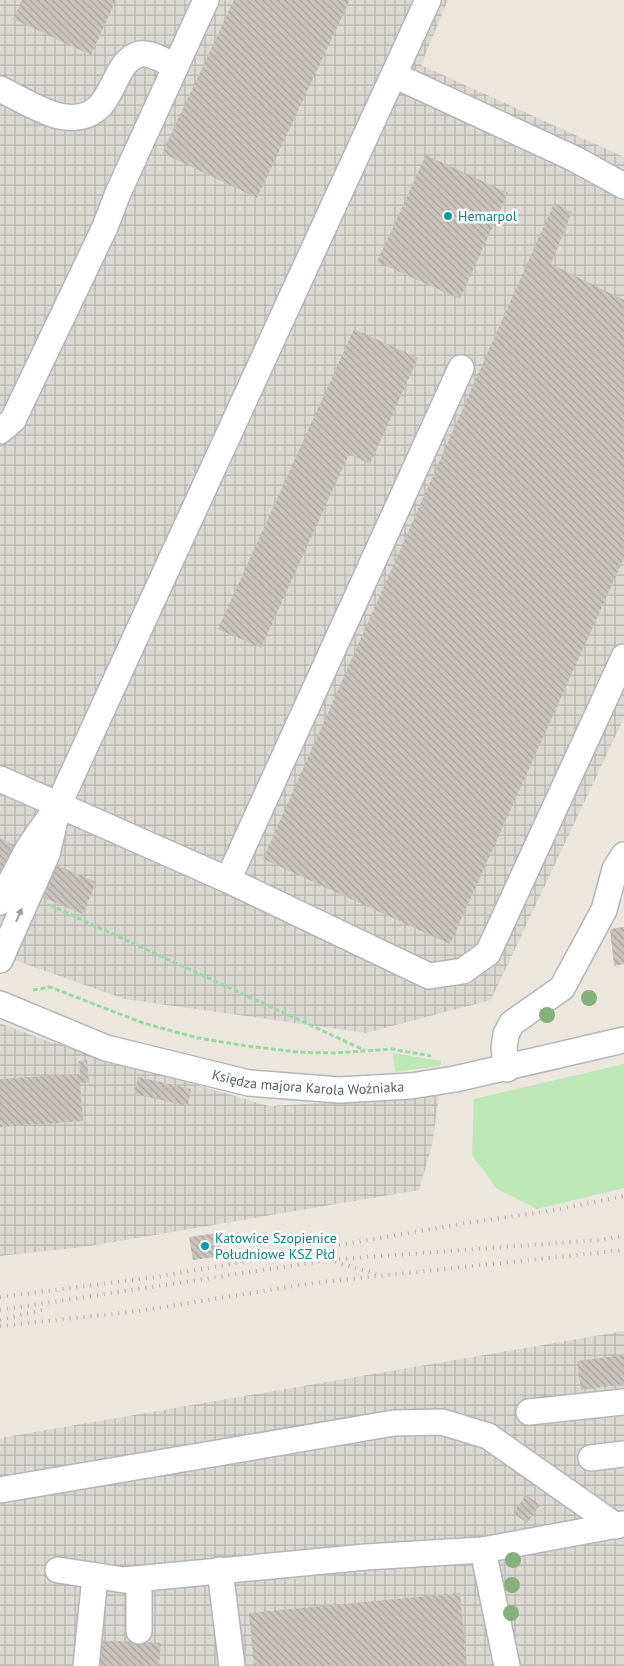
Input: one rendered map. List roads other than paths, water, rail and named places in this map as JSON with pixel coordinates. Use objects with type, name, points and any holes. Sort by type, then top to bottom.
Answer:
[{"type":"street","points":[[0,431],[13,420],[105,227],[206,0]]},
{"type":"street","points":[[0,902],[29,847],[58,806],[428,0]]},
{"type":"street","points":[[0,89],[58,116],[75,117],[90,114],[107,99],[126,62],[140,54],[154,56],[176,66]]},
{"type":"street","points":[[394,75],[575,159],[624,186]]},
{"type":"street","points":[[228,880],[461,368]]},
{"type":"street","points":[[0,779],[228,880],[429,976],[463,971],[488,953],[624,657]]},
{"type":"street","points":[[0,960],[47,854],[58,806]]},
{"type":"street","points":[[507,1069],[504,1048],[506,1034],[512,1023],[562,988],[604,910],[615,869],[624,855]]},
{"type":"street","name":"Księdza majora Karola Woźniaka","points":[[0,1004],[106,1048],[249,1084],[339,1090],[411,1086],[507,1069],[624,1040]]},
{"type":"street","points":[[529,1412],[624,1402]]},
{"type":"street","points":[[0,1490],[394,1423],[442,1422],[488,1436],[620,1525]]},
{"type":"street","points":[[591,1458],[624,1454]]},
{"type":"street","points":[[58,1570],[96,1577],[124,1580],[139,1579],[366,1557],[482,1550],[620,1525]]},
{"type":"street","points":[[482,1550],[507,1666]]},
{"type":"street","points":[[220,1570],[232,1666]]},
{"type":"street","points":[[86,1666],[96,1577]]},
{"type":"street","points":[[139,1579],[139,1631]]},
{"type":"railway","points":[[0,1297],[156,1277],[466,1223],[550,1211],[624,1196]]},
{"type":"railway","points":[[0,1310],[329,1260],[599,1240],[624,1236]]},
{"type":"railway","points":[[0,1326],[139,1311],[313,1283],[624,1250]]},
{"type":"railway","points":[[335,1262],[376,1274]]},
{"type":"railway","points":[[0,1320],[42,1310]]},
{"type":"place","name":"Hemarpol","points":[[448,216]]},
{"type":"place","name":"Katowice Szopienice Południowe KSZ Płd","points":[[205,1246]]}]
